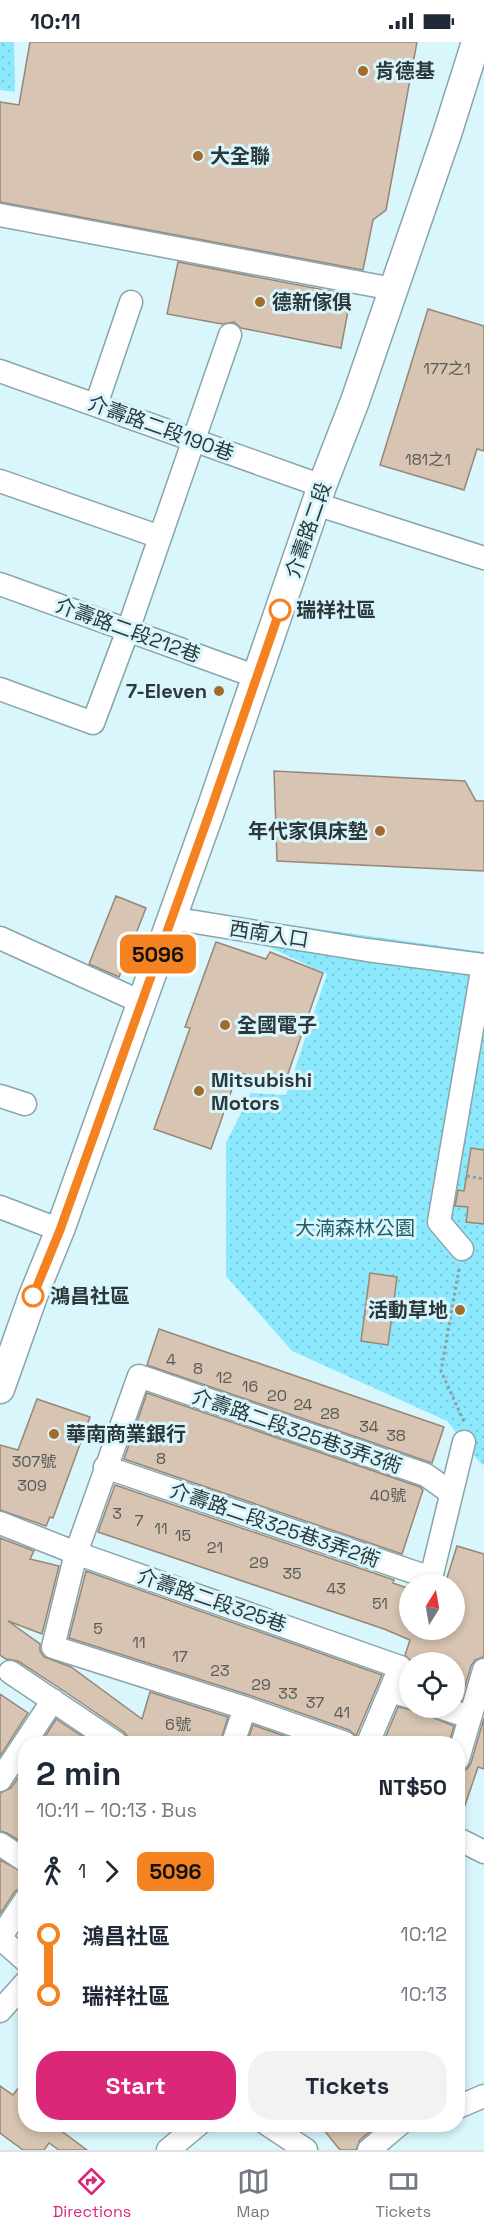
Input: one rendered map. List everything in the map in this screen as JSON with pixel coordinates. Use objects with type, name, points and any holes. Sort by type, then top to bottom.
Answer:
[{"type":"main road","name":"介壽路二段","points":[[0,1389],[60,1230],[257,677],[319,495],[355,401],[447,134],[476,42]]},
{"type":"street","points":[[0,214],[393,289]]},
{"type":"street","points":[[96,405],[131,302]]},
{"type":"street","points":[[0,689],[93,723],[128,630],[231,335]]},
{"type":"street","name":"介壽路二段190巷","points":[[0,371],[194,440],[319,495],[484,558]]},
{"type":"street","points":[[0,480],[160,537]]},
{"type":"street","name":"介壽路二段212巷","points":[[0,584],[257,677]]},
{"type":"street","name":"西南入口","points":[[171,918],[367,950],[483,965]]},
{"type":"street","points":[[0,938],[141,1002]]},
{"type":"street","points":[[462,1249],[439,1222],[483,965]]},
{"type":"street","points":[[0,1096],[25,1104]]},
{"type":"street","points":[[0,1208],[60,1230]]},
{"type":"street","name":"介壽路二段325巷3弄3衖","points":[[105,1467],[140,1376],[426,1475],[451,1493]]},
{"type":"street","points":[[451,1493],[464,1442]]},
{"type":"street","points":[[105,1467],[76,1553],[53,1647],[245,1708],[321,1736]]},
{"type":"street","name":"介壽路二段325巷3弄2衖","points":[[105,1467],[431,1578],[451,1493]]},
{"type":"street","name":"介壽路二段325巷","points":[[0,1523],[76,1553],[399,1667]]},
{"type":"street","points":[[465,1736],[484,1670]]},
{"type":"street","points":[[10,1672],[106,1736]]},
{"type":"street","points":[[373,1736],[399,1696]]},
{"type":"street","points":[[33,1736],[53,1700]]},
{"type":"street","points":[[235,1736],[245,1708]]},
{"type":"street","points":[[465,1715],[470,1717]]},
{"type":"street","points":[[465,1842],[484,1852]]},
{"type":"street","points":[[0,1844],[18,1856]]},
{"type":"street","points":[[18,1911],[0,1938],[18,1954]]},
{"type":"street","points":[[0,2011],[18,1991]]},
{"type":"street","points":[[465,2104],[484,2096]]},
{"type":"street","points":[[168,2150],[189,2132]]},
{"type":"street","points":[[279,2132],[306,2150]]},
{"type":"street","points":[[369,2150],[390,2132]]},
{"type":"path","points":[[462,1249],[441,1371],[468,1430],[464,1442]]},
{"type":"green space","points":[[0,42],[14,42],[15,92],[0,90]]},
{"type":"green space","name":"大湳森林公園","points":[[204,913],[484,952],[484,1465],[447,1421],[292,1351],[226,1276],[226,1143],[251,1093],[286,1095],[327,974],[269,947],[200,930]]},
{"type":"building","name":"大全聯","points":[[30,42],[417,42],[386,210],[373,220],[363,270],[0,202],[0,102],[19,105]]},
{"type":"building","name":"德新傢俱","points":[[178,262],[351,295],[341,348],[241,328],[234,322],[222,324],[167,314]]},
{"type":"building","points":[[428,309],[484,326],[484,451],[477,449],[464,490],[380,465]]},
{"type":"building","name":"年代家俱床墊","points":[[274,771],[465,781],[476,801],[484,801],[484,871],[277,861]]},
{"type":"building","points":[[116,896],[146,908],[119,977],[89,964]]},
{"type":"building","points":[[216,942],[266,959],[270,952],[323,973],[283,1088],[238,1072],[211,1149],[154,1129],[190,1028],[185,1027]]},
{"type":"building","points":[[471,1148],[484,1150],[484,1224],[466,1222],[468,1207],[455,1206],[458,1190],[464,1191]]},
{"type":"building","points":[[370,1273],[397,1277],[388,1345],[361,1341]]},
{"type":"building","points":[[159,1329],[444,1427],[432,1463],[147,1365]]},
{"type":"building","points":[[147,1393],[420,1487],[423,1490],[402,1554],[124,1459]]},
{"type":"building","points":[[37,1399],[90,1417],[53,1518],[50,1517],[46,1526],[0,1510],[0,1445],[18,1450]]},
{"type":"building","points":[[115,1485],[394,1580],[393,1583],[399,1585],[399,1635],[384,1629],[98,1532]]},
{"type":"building","points":[[0,1538],[34,1551],[30,1559],[59,1566],[42,1634],[8,1621],[40,1644],[40,1651],[44,1657],[71,1667],[142,1719],[150,1692],[228,1717],[222,1736],[127,1736],[18,1661],[6,1659],[0,1655]]},
{"type":"building","points":[[457,1546],[484,1554],[484,1654],[471,1666],[465,1686],[465,1652],[406,1652],[410,1640],[465,1640],[465,1574],[448,1574]]},
{"type":"building","points":[[86,1571],[382,1675],[356,1736],[349,1730],[249,1695],[69,1638]]},
{"type":"building","points":[[0,1694],[28,1713],[0,1756]]},
{"type":"building","points":[[398,1707],[399,1718],[434,1718],[454,1726],[451,1736],[386,1736]]},
{"type":"building","points":[[484,1718],[484,1769],[478,1767],[465,1805],[465,1770],[471,1763]]},
{"type":"building","points":[[56,1719],[82,1736],[45,1736]]},
{"type":"building","points":[[253,1725],[284,1736],[249,1736]]},
{"type":"building","points":[[18,1778],[18,1840],[0,1831],[0,1793],[11,1788]]},
{"type":"building","points":[[0,1860],[18,1870],[18,1890],[0,1914]]},
{"type":"building","points":[[0,2086],[13,2095],[18,2088],[18,2132],[63,2132],[87,2150],[59,2150],[49,2143],[44,2150],[23,2150],[0,2133]]},
{"type":"building","points":[[325,2132],[370,2132],[360,2140],[356,2150],[340,2150]]},
{"type":"bus line","name":"5096","points":[[33,1296],[60,1230],[280,610]]},
{"type":"place","name":"肯德基","points":[[363,71]]},
{"type":"place","name":"大全聯","points":[[198,156]]},
{"type":"place","name":"德新傢俱","points":[[260,302]]},
{"type":"place","name":"瑞祥社區","points":[[280,610]]},
{"type":"place","name":"7-Eleven","points":[[219,691]]},
{"type":"place","name":"年代家俱床墊","points":[[380,831]]},
{"type":"place","name":"全國電子","points":[[225,1025]]},
{"type":"place","name":"Mitsubishi Motors","points":[[199,1091]]},
{"type":"place","name":"鴻昌社區","points":[[33,1296]]},
{"type":"place","name":"活動草地","points":[[460,1310]]},
{"type":"place","name":"華南商業銀行","points":[[54,1434]]}]
